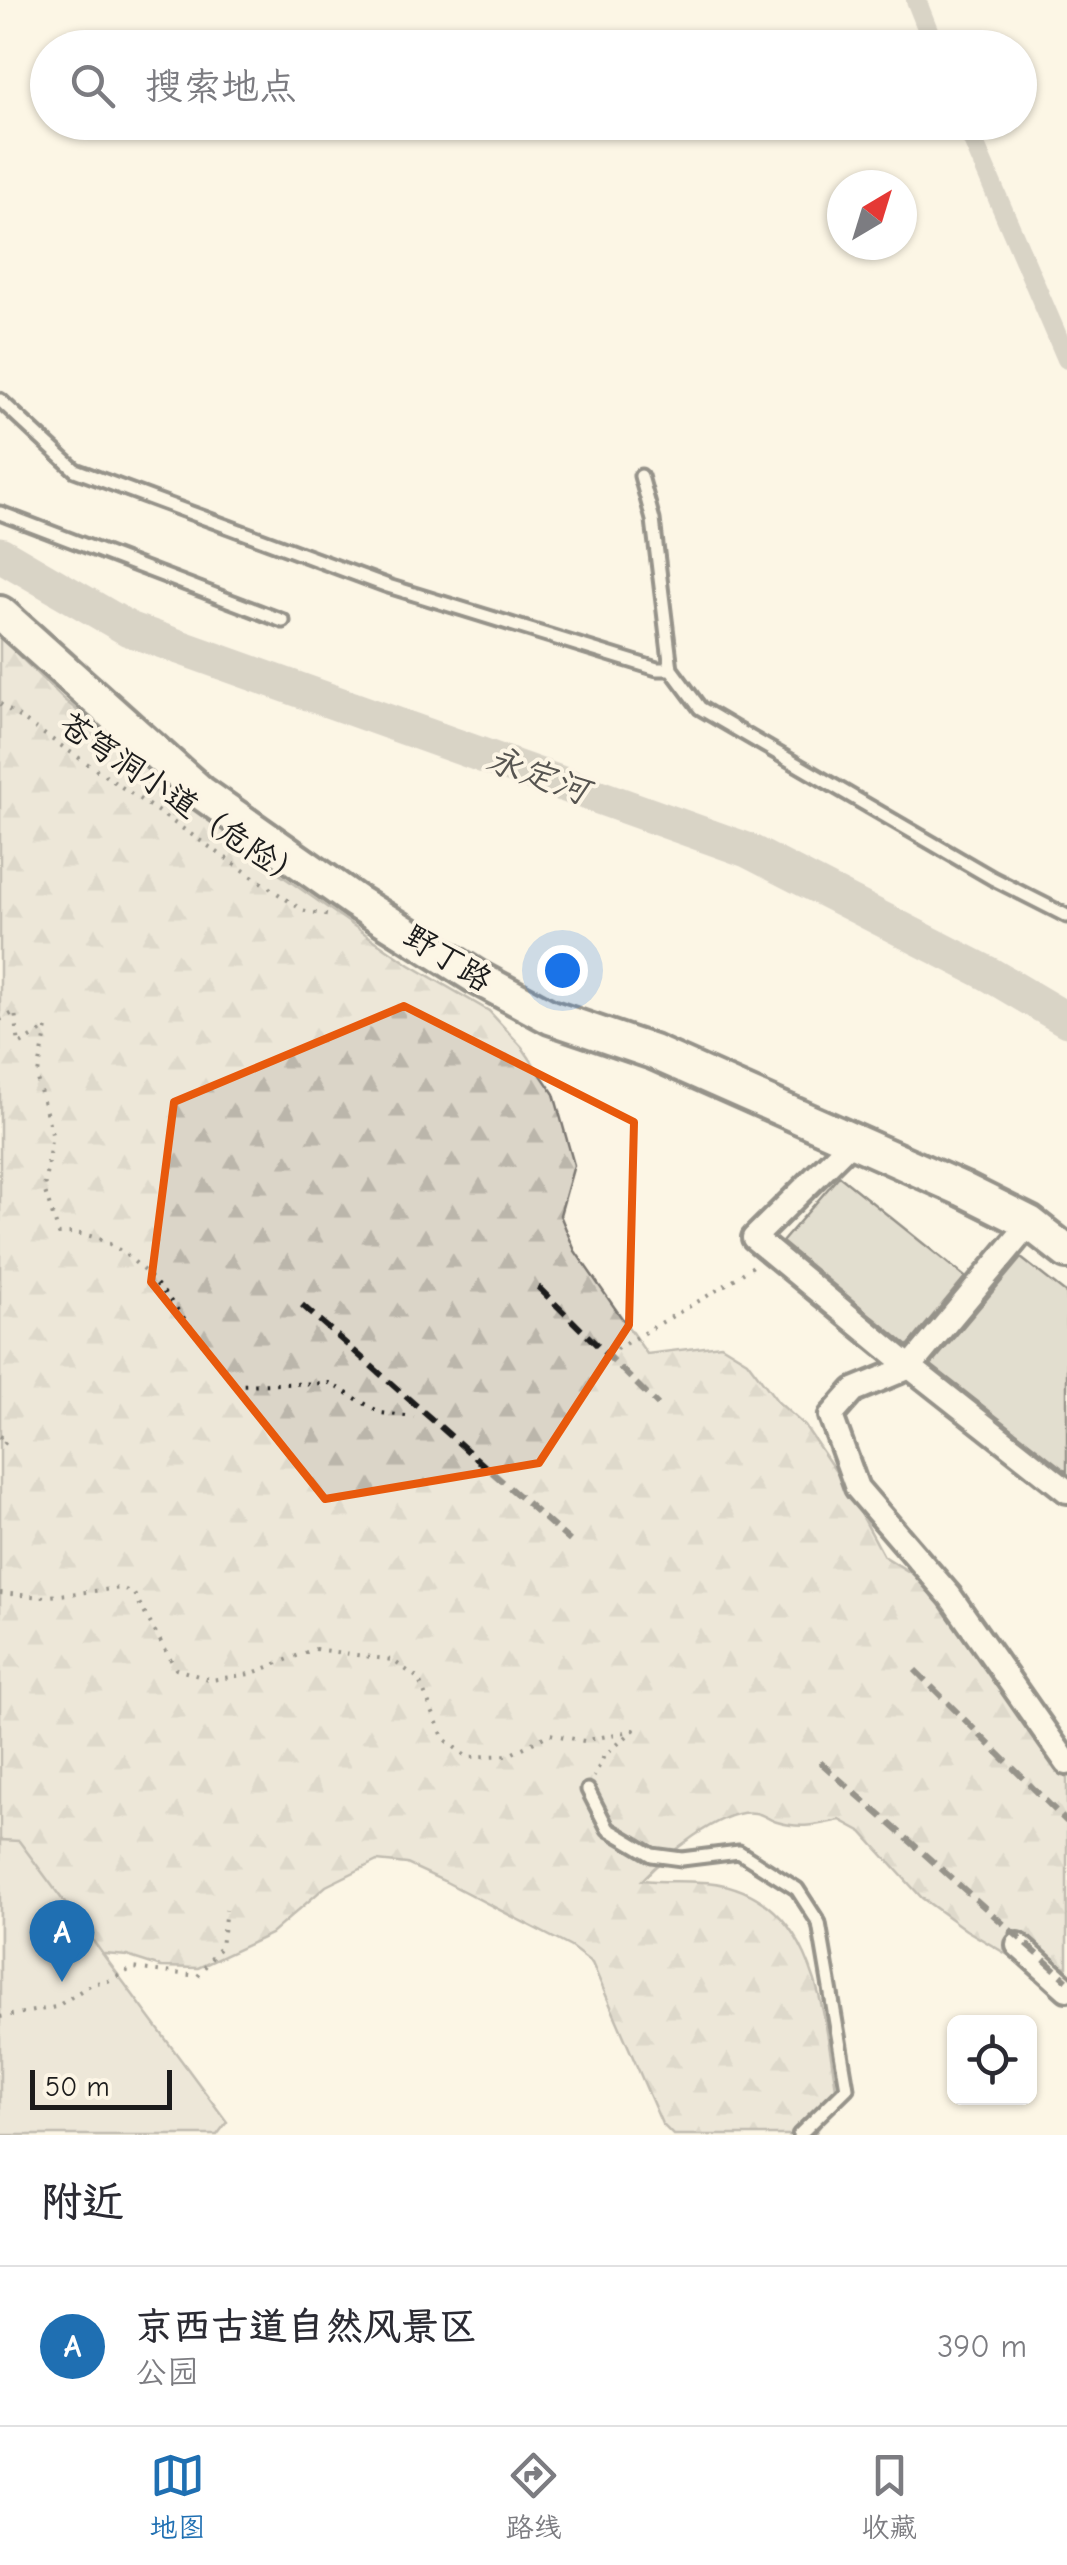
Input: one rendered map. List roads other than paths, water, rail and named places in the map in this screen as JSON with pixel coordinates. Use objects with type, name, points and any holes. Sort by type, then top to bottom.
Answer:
[{"type":"main road","name":"野丁路","points":[[0,613],[200,792],[355,901],[476,977],[550,1017],[653,1052],[854,1139],[1030,1224],[1067,1252]]},
{"type":"street","points":[[854,1139],[754,1238],[1067,1491]]},
{"type":"street","points":[[1030,1224],[910,1367],[854,1390],[831,1416],[857,1488],[950,1596],[1067,1763]]},
{"type":"street","points":[[1018,1945],[1067,1989]]},
{"type":"lane","points":[[0,400],[75,470],[388,586],[657,669],[672,669]]},
{"type":"lane","points":[[641,476],[653,520],[672,669],[700,708],[992,878],[1067,916]]},
{"type":"lane","points":[[0,514],[283,621]]},
{"type":"lane","points":[[588,1790],[608,1829],[652,1855],[682,1859],[739,1852],[797,1889],[819,1923],[847,2088],[799,2135]]},
{"type":"waterway","points":[[916,0],[928,30]]},
{"type":"waterway","points":[[973,140],[1067,359]]},
{"type":"waterway","name":"永定河","points":[[0,554],[129,629],[747,850],[989,974],[1067,1020]]},
{"type":"railway","points":[[538,1287],[658,1405]]},
{"type":"railway","points":[[302,1305],[570,1541]]},
{"type":"railway","points":[[915,1670],[1067,1822]]},
{"type":"railway","points":[[820,1762],[1067,1980]]},
{"type":"place","name":"京西古道自然风景区","points":[[62,1982]]}]
